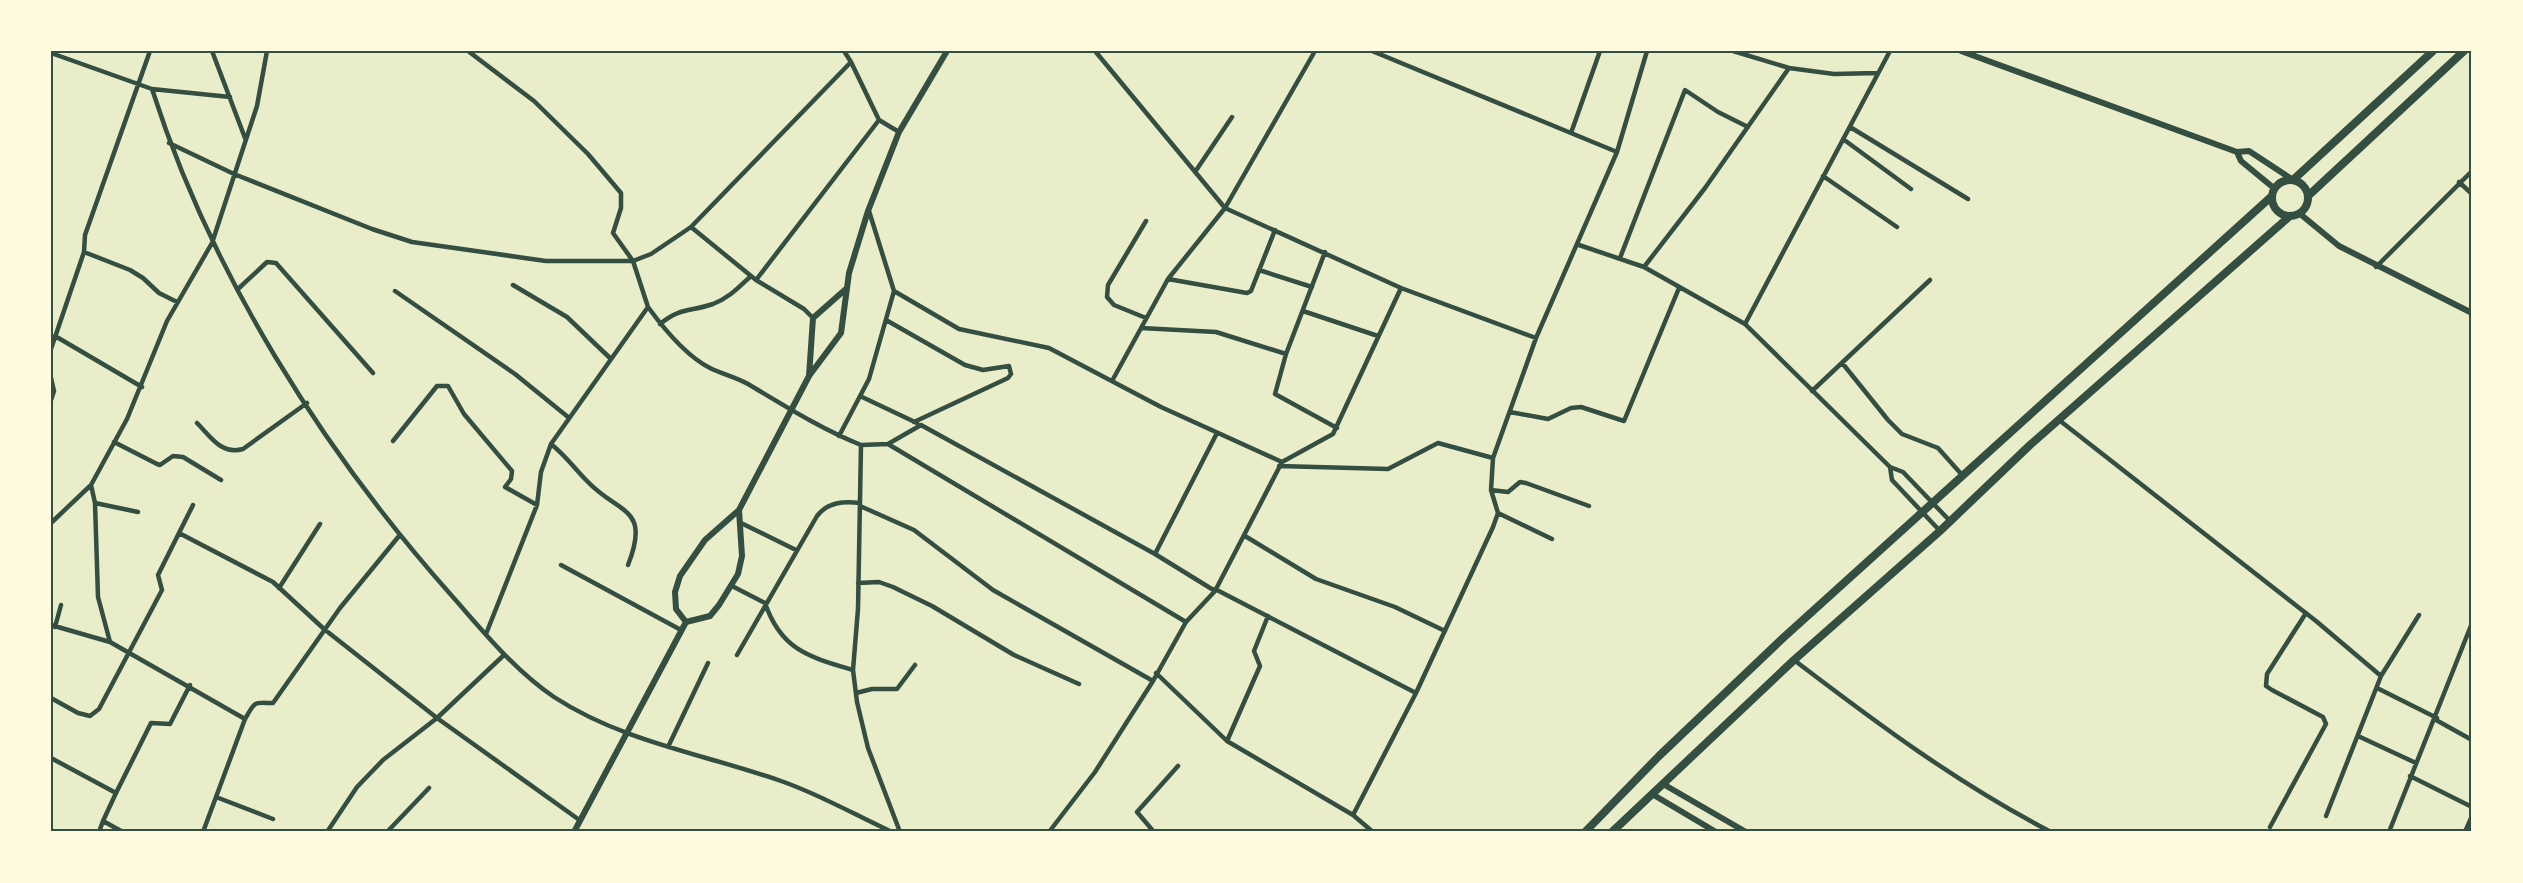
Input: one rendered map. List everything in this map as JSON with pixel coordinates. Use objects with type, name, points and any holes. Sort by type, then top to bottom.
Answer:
[{"type":"main road","points":[[1585,832],[1659,756],[1783,638],[1965,477],[2274,193],[2281,182],[2293,180],[2433,51]]},
{"type":"main road","points":[[1612,832],[1794,660],[1940,531],[2059,420],[2294,215],[2305,208],[2308,196],[2464,51]]},
{"type":"main road","points":[[2293,180],[2303,185],[2308,196]]},
{"type":"main road","points":[[2274,193],[2275,208],[2294,215]]},
{"type":"street","points":[[51,349],[84,252],[85,235],[150,51]]},
{"type":"street","points":[[212,51],[245,138]]},
{"type":"street","points":[[51,524],[91,485],[142,387],[177,302],[212,243],[257,106],[267,51]]},
{"type":"street","points":[[468,51],[534,101],[588,154],[621,193],[621,208],[613,233],[633,261],[648,308],[660,324],[696,360],[745,382],[790,410],[861,445],[888,444],[921,425]]},
{"type":"street","points":[[844,51],[879,120],[900,132]]},
{"type":"street","points":[[686,622],[676,609],[675,592],[680,576],[705,540],[739,510],[809,376],[841,333],[847,287],[868,211],[900,132],[947,51]]},
{"type":"street","points":[[1095,51],[1225,208],[1401,288],[1536,338]]},
{"type":"street","points":[[1112,381],[1168,279],[1225,208],[1315,51]]},
{"type":"street","points":[[1372,51],[1617,152]]},
{"type":"street","points":[[1394,59],[1398,51]]},
{"type":"street","points":[[1571,133],[1600,51]]},
{"type":"street","points":[[1353,815],[1416,693],[1498,513],[1491,490],[1493,458],[1536,338],[1579,245],[1617,152],[1647,51]]},
{"type":"street","points":[[1733,51],[1789,68],[1834,74],[1878,73]]},
{"type":"street","points":[[1744,324],[1890,51]]},
{"type":"street","points":[[1961,51],[2237,152],[2249,151],[2293,180]]},
{"type":"street","points":[[51,53],[152,89],[230,97]]},
{"type":"street","points":[[169,143],[234,174],[372,229],[412,242],[558,262],[633,261],[651,254],[691,227],[851,62]]},
{"type":"street","points":[[1644,267],[1789,68]]},
{"type":"street","points":[[152,89],[169,143],[212,243],[307,403],[364,492],[399,536],[504,655],[553,696],[626,735],[783,782],[892,832]]},
{"type":"street","points":[[1620,258],[1684,90],[1718,112],[1748,127]]},
{"type":"street","points":[[1195,172],[1232,117]]},
{"type":"street","points":[[756,280],[879,120]]},
{"type":"street","points":[[1850,127],[1968,199]]},
{"type":"street","points":[[1843,139],[1911,189]]},
{"type":"street","points":[[2237,152],[2241,161],[2274,193]]},
{"type":"street","points":[[2376,267],[2472,171]]},
{"type":"street","points":[[1823,176],[1897,227]]},
{"type":"street","points":[[2459,182],[2472,194]]},
{"type":"street","points":[[839,436],[869,380],[894,291],[868,211]]},
{"type":"street","points":[[2294,215],[2333,242],[2376,267],[2472,313]]},
{"type":"street","points":[[1146,221],[1108,285],[1107,297],[1114,305],[1146,318]]},
{"type":"street","points":[[691,227],[756,280],[804,309],[813,318]]},
{"type":"street","points":[[1168,279],[1246,293],[1251,291],[1275,230]]},
{"type":"street","points":[[1579,245],[1644,267],[1744,324],[1890,467],[1903,472],[1950,521]]},
{"type":"street","points":[[84,252],[136,274],[159,293],[177,302]]},
{"type":"street","points":[[1325,252],[1286,354],[1275,394],[1337,428]]},
{"type":"street","points":[[238,289],[267,262],[276,263],[373,373]]},
{"type":"street","points":[[1259,270],[1312,287]]},
{"type":"street","points":[[660,324],[678,311],[711,305],[730,296],[751,276]]},
{"type":"street","points":[[1812,391],[1930,280]]},
{"type":"street","points":[[513,285],[567,317],[611,359]]},
{"type":"street","points":[[809,376],[813,318],[847,287]]},
{"type":"street","points":[[1049,832],[1095,772],[1153,681],[1186,622],[1215,590],[1245,536],[1280,464],[1333,434],[1337,428],[1401,288]]},
{"type":"street","points":[[1510,412],[1548,419],[1571,408],[1581,407],[1624,421],[1679,288]]},
{"type":"street","points":[[395,291],[515,374],[568,417]]},
{"type":"street","points":[[894,291],[958,329],[1049,348],[1161,407],[1280,464],[1388,469],[1438,443],[1493,458]]},
{"type":"street","points":[[486,634],[537,505],[541,472],[551,444],[568,417],[648,308]]},
{"type":"street","points":[[1303,311],[1378,336]]},
{"type":"street","points":[[886,320],[965,365],[983,370],[1006,364],[1009,366],[1011,374],[1008,378],[914,422]]},
{"type":"street","points":[[1141,328],[1216,332],[1286,354]]},
{"type":"street","points":[[55,336],[142,387]]},
{"type":"street","points":[[1843,364],[1887,420],[1902,434],[1938,448],[1965,477]]},
{"type":"street","points":[[51,378],[54,391],[51,400]]},
{"type":"street","points":[[393,441],[437,386],[448,386],[464,414],[512,471],[511,479],[505,487],[537,505]]},
{"type":"street","points":[[860,396],[921,425],[1155,554],[1215,590],[1416,693]]},
{"type":"street","points":[[197,423],[220,446],[233,451],[243,449],[307,403]]},
{"type":"street","points":[[2059,420],[2306,613],[2381,676]]},
{"type":"street","points":[[1155,554],[1217,433]]},
{"type":"street","points":[[114,442],[157,464],[173,456],[183,457],[221,480]]},
{"type":"street","points":[[551,444],[575,465],[586,481],[626,510],[634,522],[638,534],[628,565]]},
{"type":"street","points":[[888,444],[1186,622]]},
{"type":"street","points":[[861,445],[858,583],[853,670],[868,748],[900,832]]},
{"type":"street","points":[[1890,467],[1892,480],[1940,531]]},
{"type":"street","points":[[1491,490],[1508,492],[1520,482],[1589,506]]},
{"type":"street","points":[[91,485],[95,503],[98,597],[110,642]]},
{"type":"street","points":[[95,503],[138,512]]},
{"type":"street","points":[[737,655],[765,603],[822,509],[834,503],[860,504],[914,530],[993,590],[1153,681]]},
{"type":"street","points":[[51,698],[78,713],[95,714],[162,590],[158,575],[193,505]]},
{"type":"street","points":[[574,832],[578,819],[686,622],[710,615],[732,586],[742,556],[739,510]]},
{"type":"street","points":[[1498,513],[1552,539]]},
{"type":"street","points":[[741,523],[796,550]]},
{"type":"street","points":[[279,588],[320,524]]},
{"type":"street","points":[[179,532],[241,563],[279,588],[324,629],[437,718],[578,819]]},
{"type":"street","points":[[203,832],[246,719],[257,701],[273,703],[324,629],[399,536]]},
{"type":"street","points":[[1245,536],[1316,579],[1395,607],[1445,631]]},
{"type":"street","points":[[561,565],[681,630]]},
{"type":"street","points":[[858,583],[879,582],[893,587],[932,606],[1014,655],[1079,684]]},
{"type":"street","points":[[732,586],[765,603],[777,632],[790,645],[825,662],[853,670]]},
{"type":"street","points":[[61,605],[53,626],[110,642],[246,719]]},
{"type":"street","points":[[2270,827],[2326,724],[2323,717],[2272,690],[2266,686],[2265,681],[2266,674],[2306,613]]},
{"type":"street","points":[[2326,816],[2381,676],[2419,615]]},
{"type":"street","points":[[1227,741],[1260,666],[1254,651],[1268,616]]},
{"type":"street","points":[[2389,832],[2410,776],[2436,719],[2472,623]]},
{"type":"street","points":[[327,832],[357,787],[383,760],[437,718],[504,655]]},
{"type":"street","points":[[1794,660],[1867,717],[1954,776],[2051,832]]},
{"type":"street","points":[[668,747],[708,663]]},
{"type":"street","points":[[856,693],[872,689],[897,689],[915,665]]},
{"type":"street","points":[[1156,673],[1227,741],[1353,815],[1373,832]]},
{"type":"street","points":[[99,832],[151,723],[170,724],[190,686]]},
{"type":"street","points":[[2377,688],[2472,740]]},
{"type":"street","points":[[2358,736],[2416,763]]},
{"type":"street","points":[[51,758],[116,793]]},
{"type":"street","points":[[1154,832],[1137,812],[1178,766]]},
{"type":"street","points":[[2410,776],[2472,807]]},
{"type":"street","points":[[1663,784],[1746,832]]},
{"type":"street","points":[[387,832],[429,788]]},
{"type":"street","points":[[1652,794],[1716,832]]},
{"type":"street","points":[[216,797],[273,819]]},
{"type":"street","points":[[2465,832],[2472,816]]},
{"type":"street","points":[[103,821],[123,832]]}]
